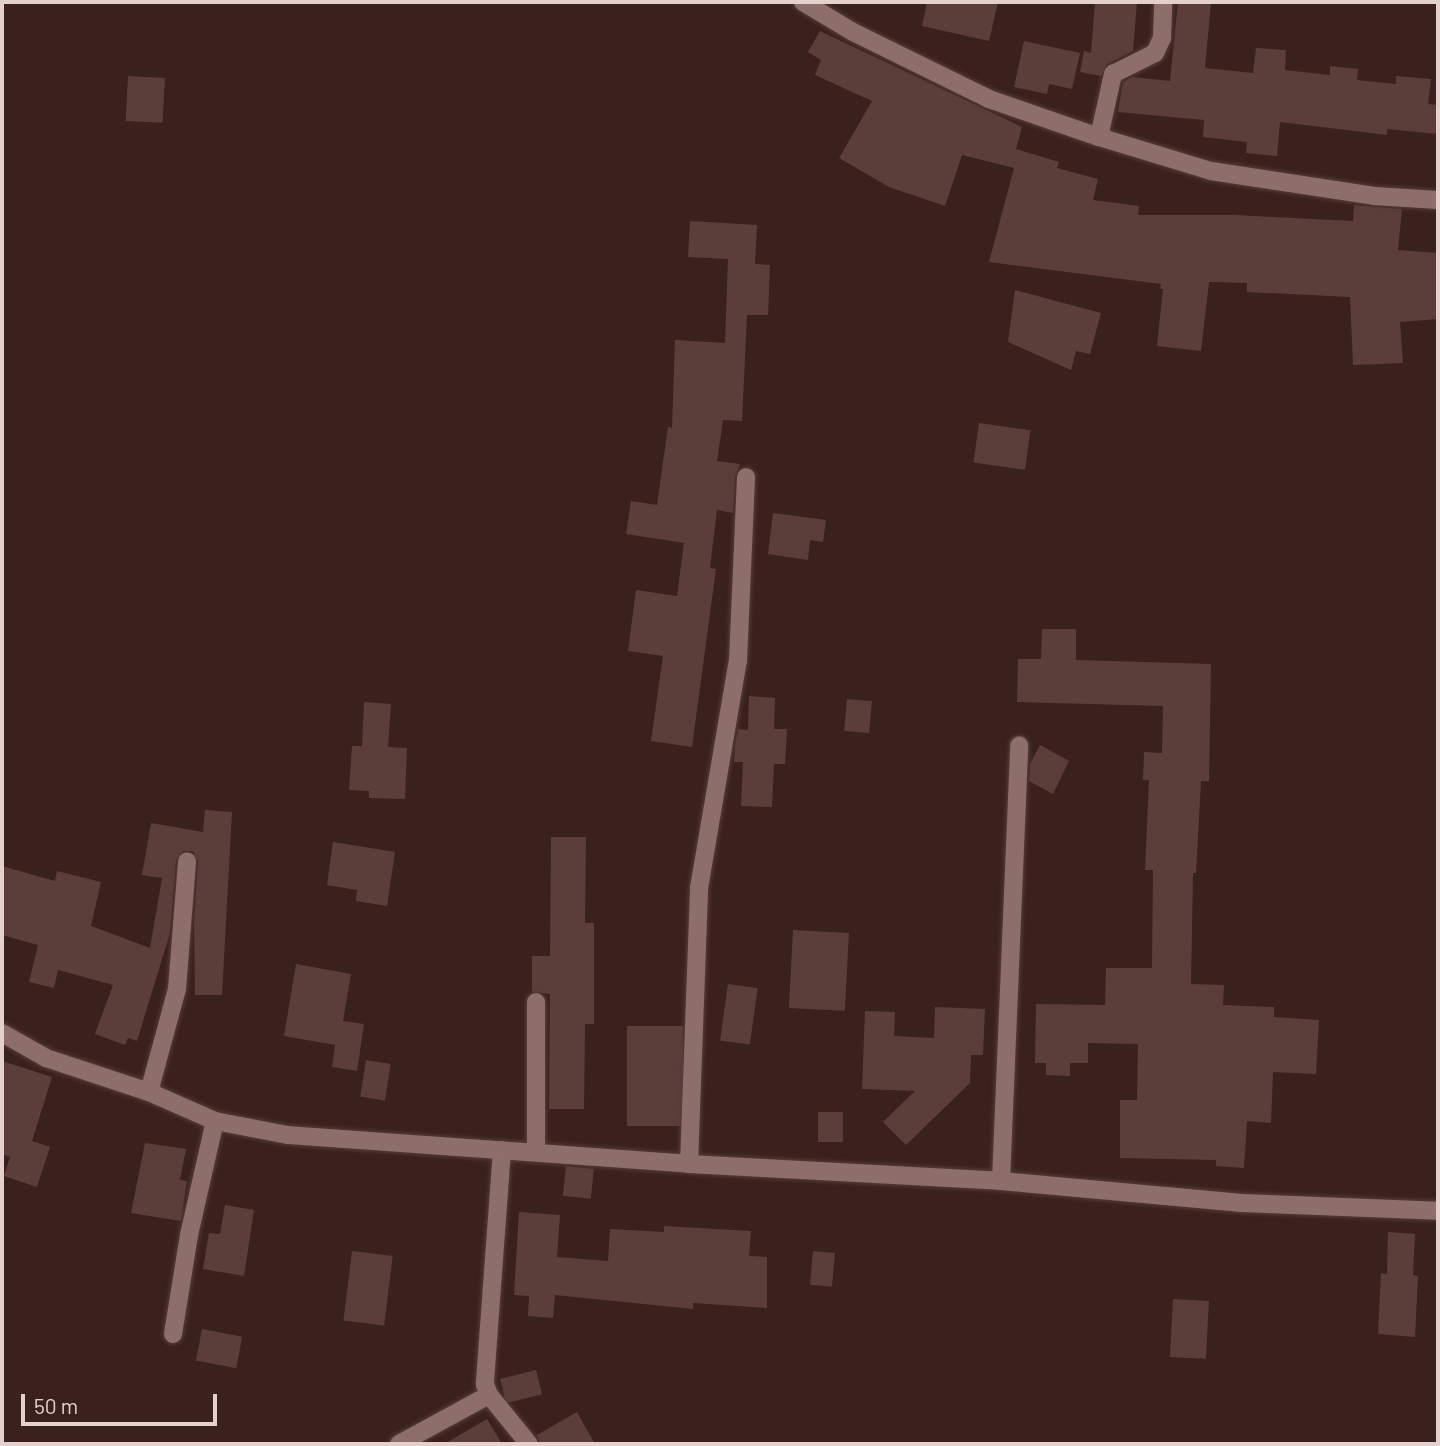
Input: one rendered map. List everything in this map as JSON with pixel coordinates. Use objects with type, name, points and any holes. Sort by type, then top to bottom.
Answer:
[{"type":"street","points":[[803,2],[853,32],[989,99],[1099,137],[1211,171],[1374,196],[1438,200]]},
{"type":"street","points":[[1099,137],[1113,75],[1121,68],[1142,63],[1155,53],[1162,38],[1163,2]]},
{"type":"street","points":[[689,1164],[699,888],[738,662],[746,477]]},
{"type":"street","points":[[1001,1181],[1019,745]]},
{"type":"street","points":[[149,1092],[177,989],[187,861]]},
{"type":"street","points":[[536,1002],[536,1152]]},
{"type":"street","points":[[2,1033],[46,1058],[149,1092],[215,1121],[288,1135],[689,1164],[1001,1181],[1242,1203],[1438,1211]]},
{"type":"street","points":[[173,1334],[189,1235],[215,1121]]},
{"type":"street","points":[[502,1150],[485,1384],[489,1395],[529,1444]]},
{"type":"street","points":[[399,1444],[489,1395]]},
{"type":"building","points":[[927,2],[998,2],[989,41],[922,26]]},
{"type":"building","points":[[1095,2],[1137,2],[1133,51],[1107,64],[1101,76],[1080,72],[1084,51],[1091,53]]},
{"type":"building","points":[[1178,2],[1211,2],[1205,68],[1253,73],[1256,48],[1286,50],[1285,70],[1330,75],[1330,66],[1358,69],[1357,80],[1396,84],[1396,76],[1431,79],[1428,104],[1438,105],[1438,134],[1387,129],[1387,135],[1280,122],[1277,156],[1246,153],[1247,142],[1203,137],[1204,120],[1118,112],[1123,82],[1132,77],[1170,81]]},
{"type":"building","points":[[820,31],[1022,127],[1016,149],[1059,162],[1057,168],[1098,179],[1093,200],[1139,206],[1138,215],[1235,215],[1353,221],[1354,205],[1402,209],[1398,250],[1438,253],[1438,319],[1400,322],[1403,363],[1353,365],[1350,297],[1247,292],[1247,283],[1209,282],[1201,351],[1157,346],[1163,289],[1160,289],[1161,284],[989,262],[1014,168],[962,155],[945,206],[889,187],[839,158],[872,101],[815,75],[821,60],[808,52]]},
{"type":"building","points":[[1024,41],[1080,53],[1072,89],[1049,84],[1047,94],[1014,87]]},
{"type":"building","points":[[128,76],[165,78],[163,123],[126,121]]},
{"type":"building","points":[[690,221],[757,225],[755,264],[770,265],[768,315],[747,315],[742,421],[723,420],[717,461],[740,464],[735,477],[733,513],[717,510],[710,568],[716,569],[692,747],[651,741],[663,656],[628,651],[636,590],[677,596],[684,543],[626,534],[631,501],[657,505],[668,427],[672,428],[675,340],[725,343],[728,259],[688,257]]},
{"type":"building","points":[[1015,290],[1101,313],[1090,354],[1076,351],[1071,370],[1008,342]]},
{"type":"building","points":[[979,423],[1030,430],[1025,470],[973,463]]},
{"type":"building","points":[[773,513],[826,520],[823,542],[810,540],[808,560],[768,554]]},
{"type":"building","points":[[1042,629],[1076,629],[1076,660],[1211,664],[1209,781],[1201,781],[1196,873],[1193,873],[1191,984],[1224,985],[1223,1005],[1274,1007],[1274,1017],[1319,1020],[1316,1074],[1273,1072],[1271,1123],[1247,1121],[1244,1168],[1216,1166],[1216,1160],[1120,1158],[1120,1100],[1137,1100],[1138,1044],[1088,1043],[1088,1063],[1070,1063],[1070,1076],[1046,1075],[1046,1063],[1035,1063],[1036,1004],[1105,1005],[1106,968],[1152,968],[1153,870],[1145,870],[1149,780],[1143,780],[1144,752],[1162,753],[1163,706],[1017,702],[1018,659],[1041,659]]},
{"type":"building","points":[[749,696],[775,698],[774,729],[787,729],[785,764],[774,764],[772,807],[741,806],[743,762],[734,762],[735,745],[738,729],[748,730]]},
{"type":"building","points":[[847,699],[872,701],[869,733],[844,731]]},
{"type":"building","points":[[364,702],[391,704],[388,747],[407,748],[405,799],[369,798],[369,791],[349,790],[352,746],[362,746]]},
{"type":"building","points":[[1040,745],[1069,761],[1053,794],[1029,781],[1030,764]]},
{"type":"building","points":[[205,810],[232,812],[222,995],[195,995],[194,923],[198,861],[193,851],[183,851],[176,860],[170,933],[137,1041],[128,1038],[125,1045],[95,1034],[113,985],[58,970],[54,988],[29,982],[38,945],[2,935],[2,866],[55,881],[57,871],[101,882],[91,926],[150,948],[162,878],[142,875],[151,823],[203,832]]},
{"type":"building","points":[[551,837],[586,837],[585,923],[594,923],[594,1024],[585,1024],[584,1109],[549,1109],[550,994],[532,992],[532,956],[550,956]]},
{"type":"building","points":[[333,842],[395,852],[387,906],[356,901],[357,890],[327,885]]},
{"type":"building","points":[[793,930],[849,933],[845,1011],[789,1008]]},
{"type":"building","points":[[296,964],[351,974],[343,1021],[364,1024],[357,1071],[332,1067],[335,1045],[284,1036]]},
{"type":"building","points":[[728,984],[758,988],[750,1045],[720,1040]]},
{"type":"building","points":[[935,1007],[985,1009],[983,1055],[971,1055],[970,1083],[906,1145],[883,1122],[915,1091],[862,1089],[865,1011],[895,1012],[894,1036],[934,1038]]},
{"type":"building","points":[[627,1026],[683,1026],[683,1126],[627,1126]]},
{"type":"building","points":[[366,1060],[391,1064],[385,1100],[360,1097]]},
{"type":"building","points":[[2,1061],[52,1077],[32,1141],[50,1147],[37,1187],[4,1176],[10,1157],[2,1154]]},
{"type":"building","points":[[818,1112],[843,1112],[843,1142],[818,1142]]},
{"type":"building","points":[[145,1143],[186,1149],[180,1180],[187,1181],[181,1221],[131,1213]]},
{"type":"building","points":[[566,1166],[594,1169],[591,1199],[563,1196]]},
{"type":"building","points":[[225,1205],[254,1210],[244,1276],[203,1269],[209,1233],[220,1234]]},
{"type":"building","points":[[519,1212],[560,1215],[557,1257],[608,1261],[610,1229],[664,1232],[664,1226],[751,1231],[749,1256],[767,1257],[767,1308],[693,1303],[693,1309],[555,1295],[553,1318],[528,1316],[529,1296],[514,1295]]},
{"type":"building","points":[[1388,1232],[1415,1234],[1413,1275],[1418,1276],[1415,1337],[1378,1334],[1381,1273],[1387,1274]]},
{"type":"building","points":[[352,1251],[393,1256],[384,1325],[343,1320]]},
{"type":"building","points":[[813,1251],[835,1253],[832,1287],[810,1285]]},
{"type":"building","points":[[1173,1299],[1209,1301],[1206,1359],[1170,1357]]},
{"type":"building","points":[[202,1329],[242,1337],[236,1368],[196,1360]]},
{"type":"building","points":[[536,1370],[542,1394],[506,1403],[500,1379]]},
{"type":"building","points":[[577,1412],[595,1444],[540,1444],[537,1435]]},
{"type":"building","points":[[487,1419],[502,1444],[444,1444]]}]
